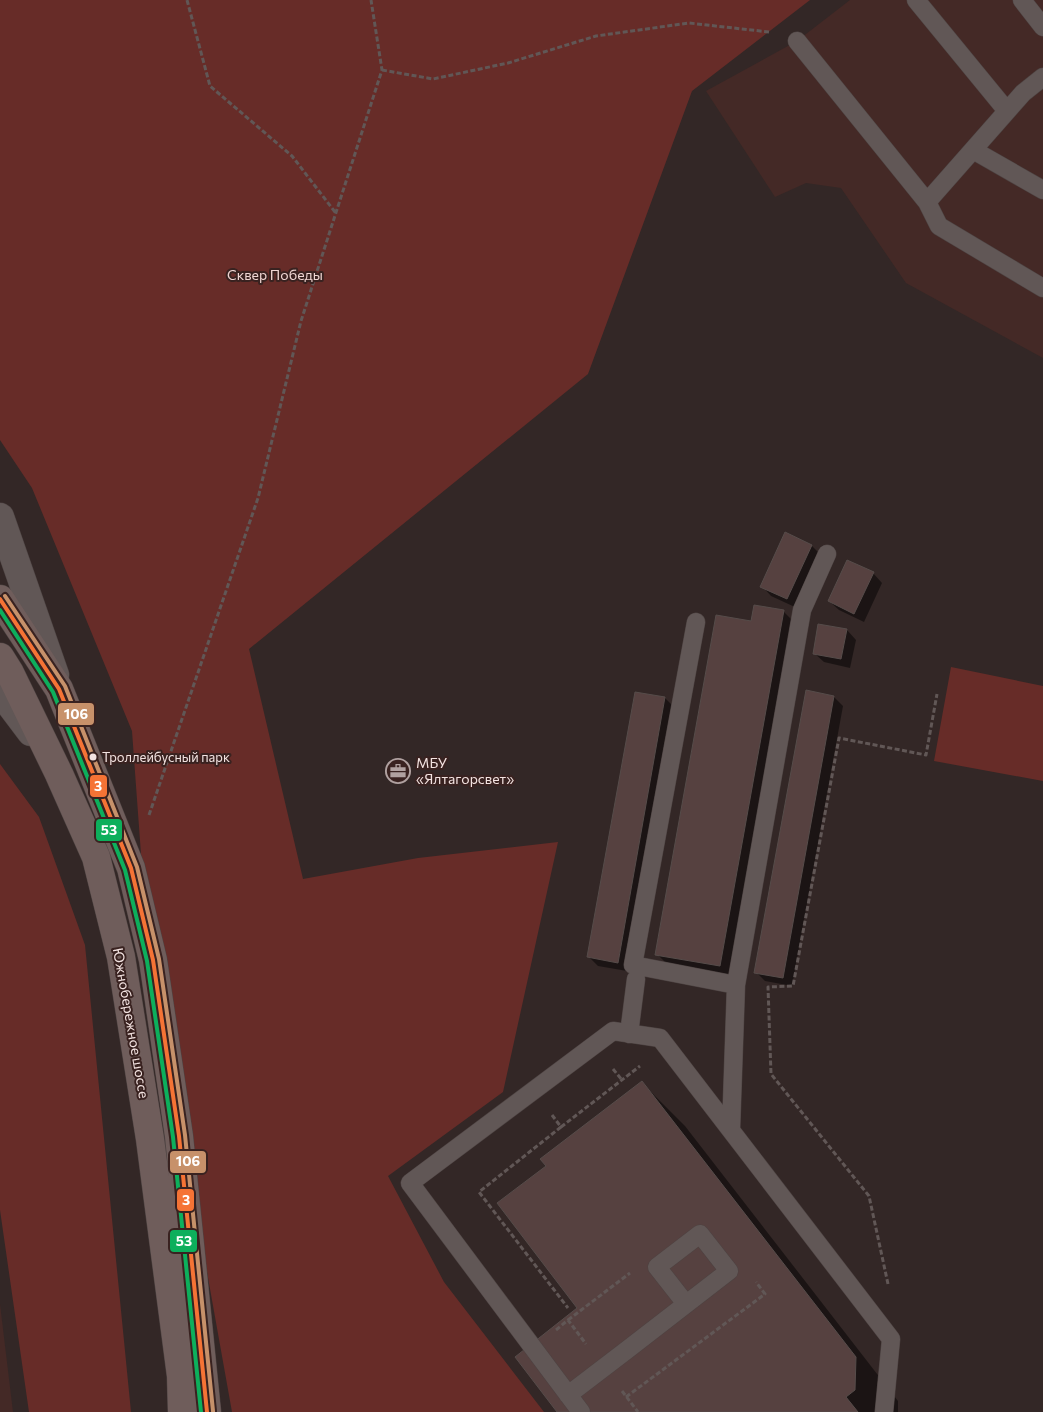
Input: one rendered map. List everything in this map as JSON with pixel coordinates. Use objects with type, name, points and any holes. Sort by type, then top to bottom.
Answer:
[{"type":"highway","name":"Южнобережное шоссе","points":[[0,598],[59,689],[130,868],[153,960],[179,1136],[207,1412]]},
{"type":"highway","name":"Южнобережное шоссе","points":[[0,657],[10,673],[59,774],[96,857],[121,957],[150,1139],[181,1376],[182,1412]]},
{"type":"street","points":[[0,516],[59,689]]},
{"type":"street","points":[[0,691],[59,774]]},
{"type":"lane","points":[[916,0],[1007,111]]},
{"type":"lane","points":[[1022,0],[1043,27]]},
{"type":"lane","points":[[797,41],[927,202],[938,226],[1043,288]]},
{"type":"lane","points":[[927,202],[1023,92],[1043,76]]},
{"type":"lane","points":[[973,150],[1043,190]]},
{"type":"lane","points":[[731,1130],[736,985],[802,610],[827,554]]},
{"type":"lane","points":[[696,622],[633,965],[736,985]]},
{"type":"lane","points":[[629,1034],[636,979]]},
{"type":"lane","points":[[581,1412],[410,1183],[613,1031],[660,1038],[891,1339],[884,1412]]},
{"type":"lane","points":[[568,1396],[686,1304]]},
{"type":"path","points":[[187,0],[210,86],[292,156],[336,212]]},
{"type":"path","points":[[130,868],[258,498],[300,321],[382,70],[371,0]]},
{"type":"path","points":[[382,70],[433,78],[508,63],[596,36],[689,23],[773,32]]},
{"type":"path","points":[[891,1339],[894,1313],[869,1196],[771,1074],[768,987],[794,986],[839,738],[926,755],[937,694]]},
{"type":"path","points":[[568,1308],[479,1192],[561,1126],[666,1046]]},
{"type":"path","points":[[547,1107],[561,1126]]},
{"type":"shaded area","points":[[850,0],[1043,0],[1043,358],[906,283],[841,188],[806,183],[775,197],[706,91],[797,41]]},
{"type":"shaded area","points":[[0,1304],[13,1412],[0,1412]]},
{"type":"green space","name":"Сквер Победы","points":[[0,0],[810,0],[692,91],[588,374],[249,649],[303,879],[418,858],[558,842],[503,1092],[388,1176],[444,1282],[544,1412],[232,1412],[147,936],[132,731],[32,488],[0,440]]},
{"type":"green space","points":[[951,667],[1043,686],[1043,781],[934,761]]},
{"type":"green space","points":[[0,764],[39,817],[85,945],[131,1412],[29,1412],[0,1210]]},
{"type":"building","points":[[785,532],[812,545],[787,599],[760,587]]},
{"type":"building","points":[[847,560],[874,572],[854,614],[828,601]]},
{"type":"building","points":[[754,605],[784,610],[720,966],[655,955],[716,615],[751,621]]},
{"type":"building","points":[[818,624],[847,629],[841,659],[813,654]]},
{"type":"building","points":[[806,690],[834,696],[783,978],[754,973]]},
{"type":"building","points":[[635,692],[665,697],[618,963],[587,957]]},
{"type":"building","points":[[642,1081],[856,1357],[855,1390],[846,1397],[858,1412],[557,1412],[515,1357],[577,1308],[497,1203],[546,1166],[540,1159]]},
{"type":"transit line","name":"106","points":[[5,596],[65,686],[137,867],[159,959],[185,1135],[213,1411]]},
{"type":"transit line","name":"3","points":[[0,599],[59,689],[131,868],[153,960],[179,1136],[207,1412]]},
{"type":"transit line","name":"53","points":[[0,610],[53,692],[125,870],[147,961],[173,1137],[201,1412]]},
{"type":"place","name":"Троллейбусный парк","points":[[93,757]]},
{"type":"place","name":"МБУ «Ялтагорсвет»","points":[[398,771]]}]
